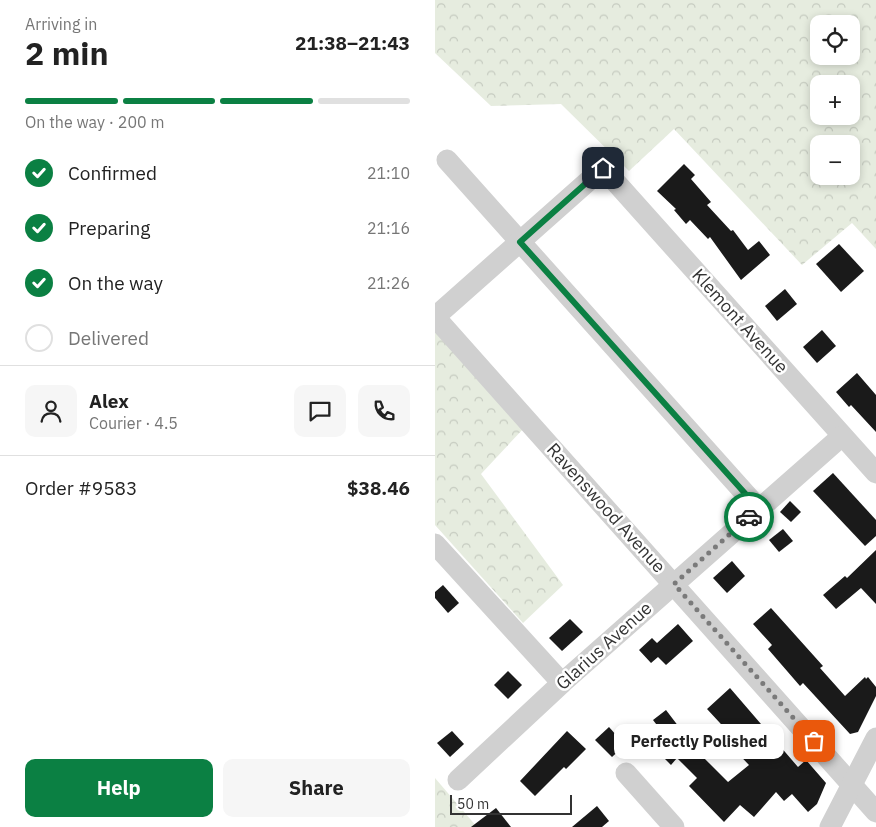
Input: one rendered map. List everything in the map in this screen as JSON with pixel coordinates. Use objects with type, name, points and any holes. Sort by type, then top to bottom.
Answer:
[{"type":"street","points":[[447,160],[759,509]]},
{"type":"street","name":"Klemont Avenue","points":[[520,242],[603,168],[876,473]]},
{"type":"street","points":[[435,317],[520,242]]},
{"type":"street","name":"Ravenswood Avenue","points":[[435,317],[876,812]]},
{"type":"street","name":"Glarius Avenue","points":[[458,780],[562,683],[842,436]]},
{"type":"street","points":[[435,544],[562,683]]},
{"type":"street","points":[[830,827],[876,738]]},
{"type":"street","points":[[627,773],[675,827]]},
{"type":"green space","points":[[435,0],[876,0],[876,249],[852,223],[802,265],[674,129],[629,171],[561,104],[491,106],[435,53]]},
{"type":"green space","points":[[435,332],[524,428],[481,474],[563,585],[523,623],[435,525]]},
{"type":"green space","points":[[435,778],[477,827],[435,827]]},
{"type":"building","points":[[684,164],[695,175],[691,179],[711,202],[707,205],[731,231],[733,230],[748,250],[759,241],[770,255],[741,280],[710,237],[708,239],[690,220],[686,224],[674,210],[676,209],[657,191]]},
{"type":"building","points":[[839,244],[864,271],[841,292],[816,264]]},
{"type":"building","points":[[785,289],[797,304],[777,321],[765,306]]},
{"type":"building","points":[[822,330],[836,346],[817,363],[803,347]]},
{"type":"building","points":[[857,373],[876,395],[876,432],[836,392]]},
{"type":"building","points":[[833,473],[876,520],[876,536],[865,546],[813,491]]},
{"type":"building","points":[[790,501],[801,512],[791,522],[780,512]]},
{"type":"building","points":[[783,529],[793,541],[779,552],[769,540]]},
{"type":"building","points":[[876,550],[876,604],[861,588],[836,609],[823,595],[845,576],[847,578]]},
{"type":"building","points":[[732,561],[745,576],[727,593],[713,578]]},
{"type":"building","points":[[443,585],[459,603],[448,613],[435,598],[435,592]]},
{"type":"building","points":[[771,608],[823,666],[820,668],[845,696],[865,677],[866,679],[868,677],[876,687],[876,696],[858,732],[850,734],[803,683],[800,686],[768,649],[772,645],[753,624]]},
{"type":"building","points":[[570,619],[583,632],[562,651],[549,638]]},
{"type":"building","points":[[678,624],[693,641],[666,665],[658,657],[651,663],[639,650],[652,638],[657,643]]},
{"type":"building","points":[[508,671],[522,685],[508,699],[494,685]]},
{"type":"building","points":[[730,688],[798,767],[806,760],[826,783],[817,804],[808,812],[792,794],[784,801],[776,792],[754,817],[740,805],[724,822],[689,786],[697,778],[677,758],[671,765],[662,756],[667,751],[663,748],[669,741],[653,720],[666,710],[682,731],[699,747],[696,750],[728,782],[749,765],[726,741],[732,736],[707,709]]},
{"type":"building","points":[[609,727],[625,745],[612,757],[595,740]]},
{"type":"building","points":[[452,731],[464,744],[450,757],[437,743]]},
{"type":"building","points":[[567,731],[586,749],[566,769],[564,767],[535,796],[520,781]]},
{"type":"building","points":[[597,806],[609,821],[602,827],[572,827]]},
{"type":"building","points":[[496,808],[511,827],[471,827]]},
{"type":"way so far","points":[[749,517],[674,584],[814,741]]},
{"type":"place","name":"Perfectly Polished","points":[[814,741]]},
{"type":"route","points":[[603,168],[520,242],[759,509],[749,517]]}]
